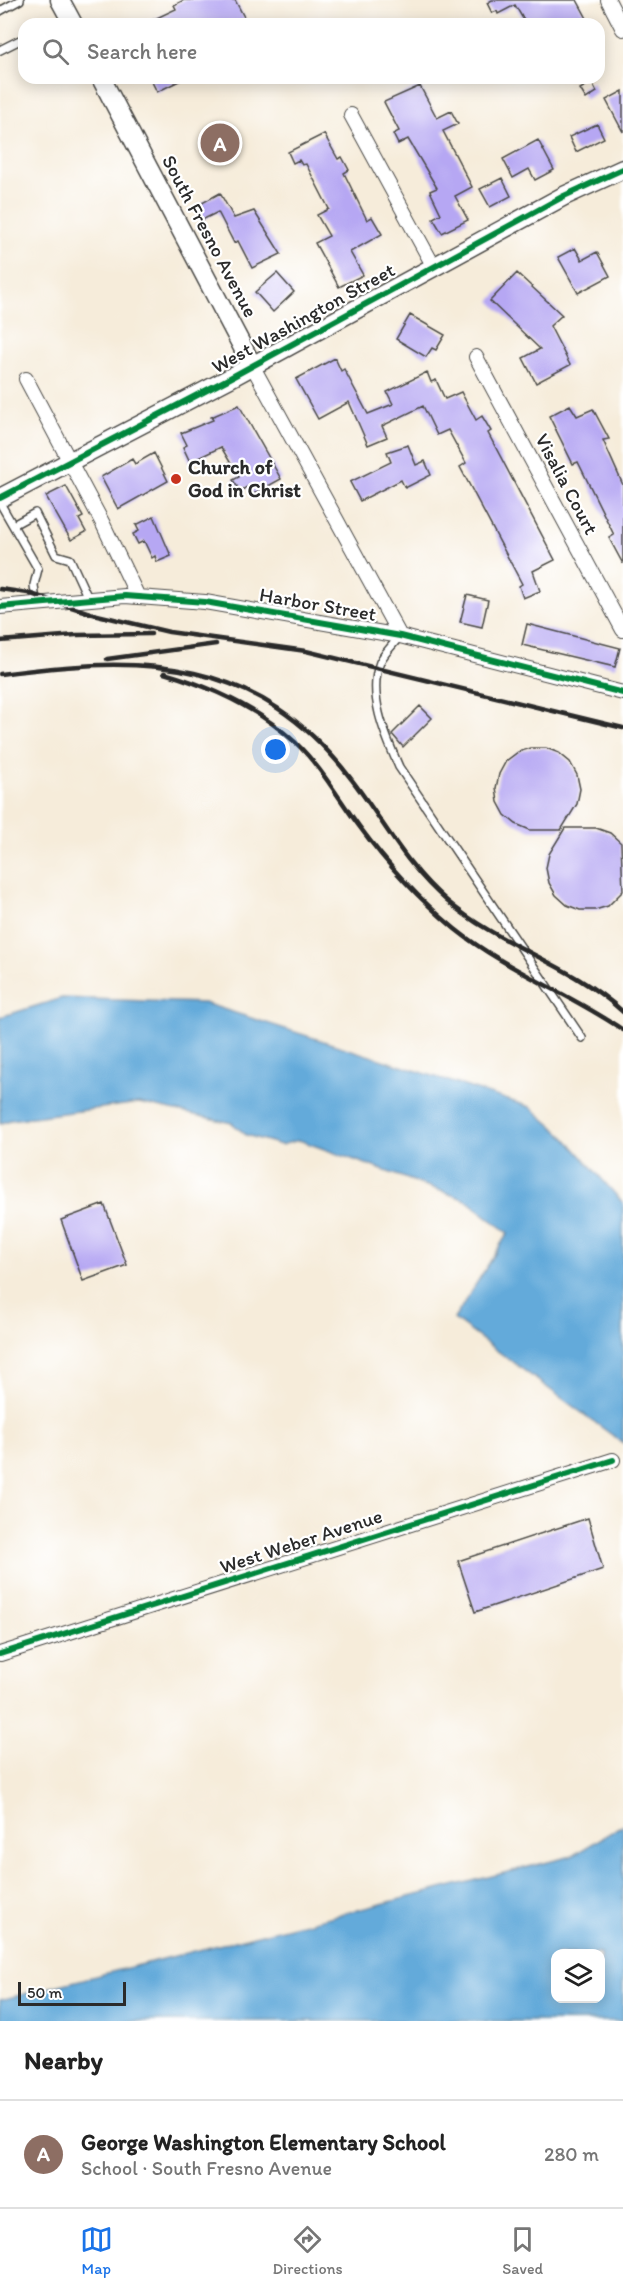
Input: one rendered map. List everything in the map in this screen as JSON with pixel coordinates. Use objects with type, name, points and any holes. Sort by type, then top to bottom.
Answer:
[{"type":"street","points":[[60,0],[70,18]]},
{"type":"street","points":[[608,0],[623,29]]},
{"type":"street","name":"South Fresno Avenue","points":[[104,84],[252,365],[400,636]]},
{"type":"street","points":[[351,115],[434,267]]},
{"type":"street","name":"West Washington Street","points":[[0,498],[564,196],[623,169]]},
{"type":"street","name":"Visalia Court","points":[[476,357],[623,630]]},
{"type":"street","points":[[26,379],[138,597]]},
{"type":"street","name":"Harbor Street","points":[[0,607],[88,598],[138,597],[205,602],[400,636],[623,693]]},
{"type":"street","name":"West Weber Avenue","points":[[0,1654],[613,1460]]},
{"type":"lane","points":[[0,11],[20,0]]},
{"type":"lane","points":[[0,50],[18,41]]},
{"type":"lane","points":[[0,503],[38,569],[34,585],[36,603]]},
{"type":"lane","points":[[13,525],[34,513],[56,555],[70,559],[88,598]]},
{"type":"lane","points":[[400,636],[380,662],[376,694],[382,729],[399,767],[582,1038]]},
{"type":"water","points":[[62,998],[204,1003],[530,1107],[564,1136],[623,1203],[623,1443],[454,1319],[508,1233],[466,1200],[299,1140],[281,1145],[246,1135],[232,1123],[139,1103],[10,1120],[0,1124],[0,1017]]},
{"type":"water","points":[[623,1825],[623,2021],[0,2021],[0,2000],[572,1856]]},
{"type":"building","points":[[184,0],[235,0],[244,18],[157,18],[176,9],[174,5]]},
{"type":"building","points":[[492,0],[577,0],[587,18],[523,18],[515,5],[498,14],[497,11],[492,13],[487,3]]},
{"type":"building","points":[[153,84],[173,84],[157,92]]},
{"type":"building","points":[[593,84],[597,92],[586,99],[580,89]]},
{"type":"building","points":[[420,86],[437,118],[451,111],[458,124],[443,131],[472,187],[455,196],[468,220],[442,233],[433,218],[441,214],[430,191],[437,188],[408,139],[398,144],[393,134],[399,131],[384,102]]},
{"type":"building","points":[[623,91],[623,132],[606,100]]},
{"type":"building","points":[[597,124],[604,138],[576,152],[569,137]]},
{"type":"building","points":[[324,134],[338,159],[342,157],[349,170],[344,173],[367,220],[372,217],[382,234],[350,252],[363,275],[339,287],[315,243],[329,236],[317,215],[329,209],[306,164],[302,165],[299,160],[293,163],[288,152]]},
{"type":"building","points":[[538,140],[554,170],[535,180],[529,169],[513,178],[503,159]]},
{"type":"building","points":[[502,178],[511,196],[490,207],[480,189]]},
{"type":"building","points":[[220,193],[234,218],[254,211],[281,254],[252,268],[238,241],[234,243],[218,212],[202,220],[195,207]]},
{"type":"building","points":[[575,248],[582,260],[597,252],[610,276],[578,293],[558,257]]},
{"type":"building","points":[[277,273],[294,292],[273,312],[255,292]]},
{"type":"building","points":[[517,273],[562,315],[550,326],[570,365],[536,383],[523,358],[540,349],[490,301]]},
{"type":"building","points":[[410,315],[445,335],[436,350],[432,348],[426,357],[396,339]]},
{"type":"building","points":[[335,358],[341,371],[344,369],[368,414],[393,404],[387,392],[427,372],[431,382],[436,380],[445,399],[461,392],[476,420],[482,416],[491,431],[488,433],[555,560],[533,571],[540,591],[523,598],[519,586],[522,584],[460,467],[466,463],[448,430],[437,435],[423,406],[382,426],[387,437],[368,445],[349,402],[318,419],[296,379]]},
{"type":"building","points":[[239,405],[281,479],[252,495],[247,487],[240,491],[233,480],[239,477],[221,447],[190,462],[183,447],[187,445],[181,433],[213,420],[211,417]]},
{"type":"building","points":[[570,405],[577,416],[593,409],[609,439],[603,440],[623,485],[623,564],[609,538],[614,535],[578,462],[573,464],[549,416]]},
{"type":"building","points":[[408,445],[416,465],[425,461],[431,475],[405,488],[401,480],[360,501],[350,482],[391,462],[387,452]]},
{"type":"building","points":[[154,453],[168,481],[118,509],[101,477],[132,459],[135,464]]},
{"type":"building","points":[[66,486],[83,517],[79,519],[86,532],[71,540],[46,496]]},
{"type":"building","points":[[154,516],[171,556],[157,562],[155,556],[152,558],[144,541],[138,544],[133,534],[139,531],[136,525]]},
{"type":"building","points":[[467,595],[488,600],[482,627],[460,622]]},
{"type":"building","points":[[527,624],[620,648],[615,667],[522,645]]},
{"type":"building","points":[[420,706],[432,718],[403,747],[392,734]]},
{"type":"building","points":[[531,748],[546,748],[559,753],[570,762],[577,775],[580,789],[577,804],[561,830],[530,830],[516,824],[505,815],[498,802],[496,788],[499,774],[506,761],[518,752]]},
{"type":"building","points":[[565,828],[596,828],[610,833],[621,843],[623,891],[608,906],[595,910],[580,910],[567,905],[556,895],[549,883],[546,868],[549,854]]},
{"type":"building","points":[[104,1204],[127,1265],[83,1281],[61,1220]]},
{"type":"building","points":[[588,1518],[603,1569],[475,1612],[458,1561]]},
{"type":"railway","points":[[0,589],[28,593],[93,614],[169,632],[306,651],[623,728]]},
{"type":"railway","points":[[0,641],[76,635],[151,634]]},
{"type":"railway","points":[[107,659],[216,644]]},
{"type":"railway","points":[[0,674],[102,665],[149,666],[194,673],[237,687],[277,708],[316,739],[352,780],[419,873],[447,901],[490,931],[581,980],[623,1012]]},
{"type":"railway","points":[[164,673],[217,692],[251,710],[282,731],[314,763],[380,854],[442,918],[495,957],[623,1030]]},
{"type":"cycle path","points":[[0,498],[230,378],[564,196],[623,169]]},
{"type":"cycle path","points":[[0,607],[125,596],[205,602],[400,636],[623,693]]},
{"type":"cycle path","points":[[0,1654],[613,1460]]},
{"type":"place","name":"George Washington Elementary School","points":[[220,143]]},
{"type":"place","name":"Church of God in Christ","points":[[176,479]]}]
